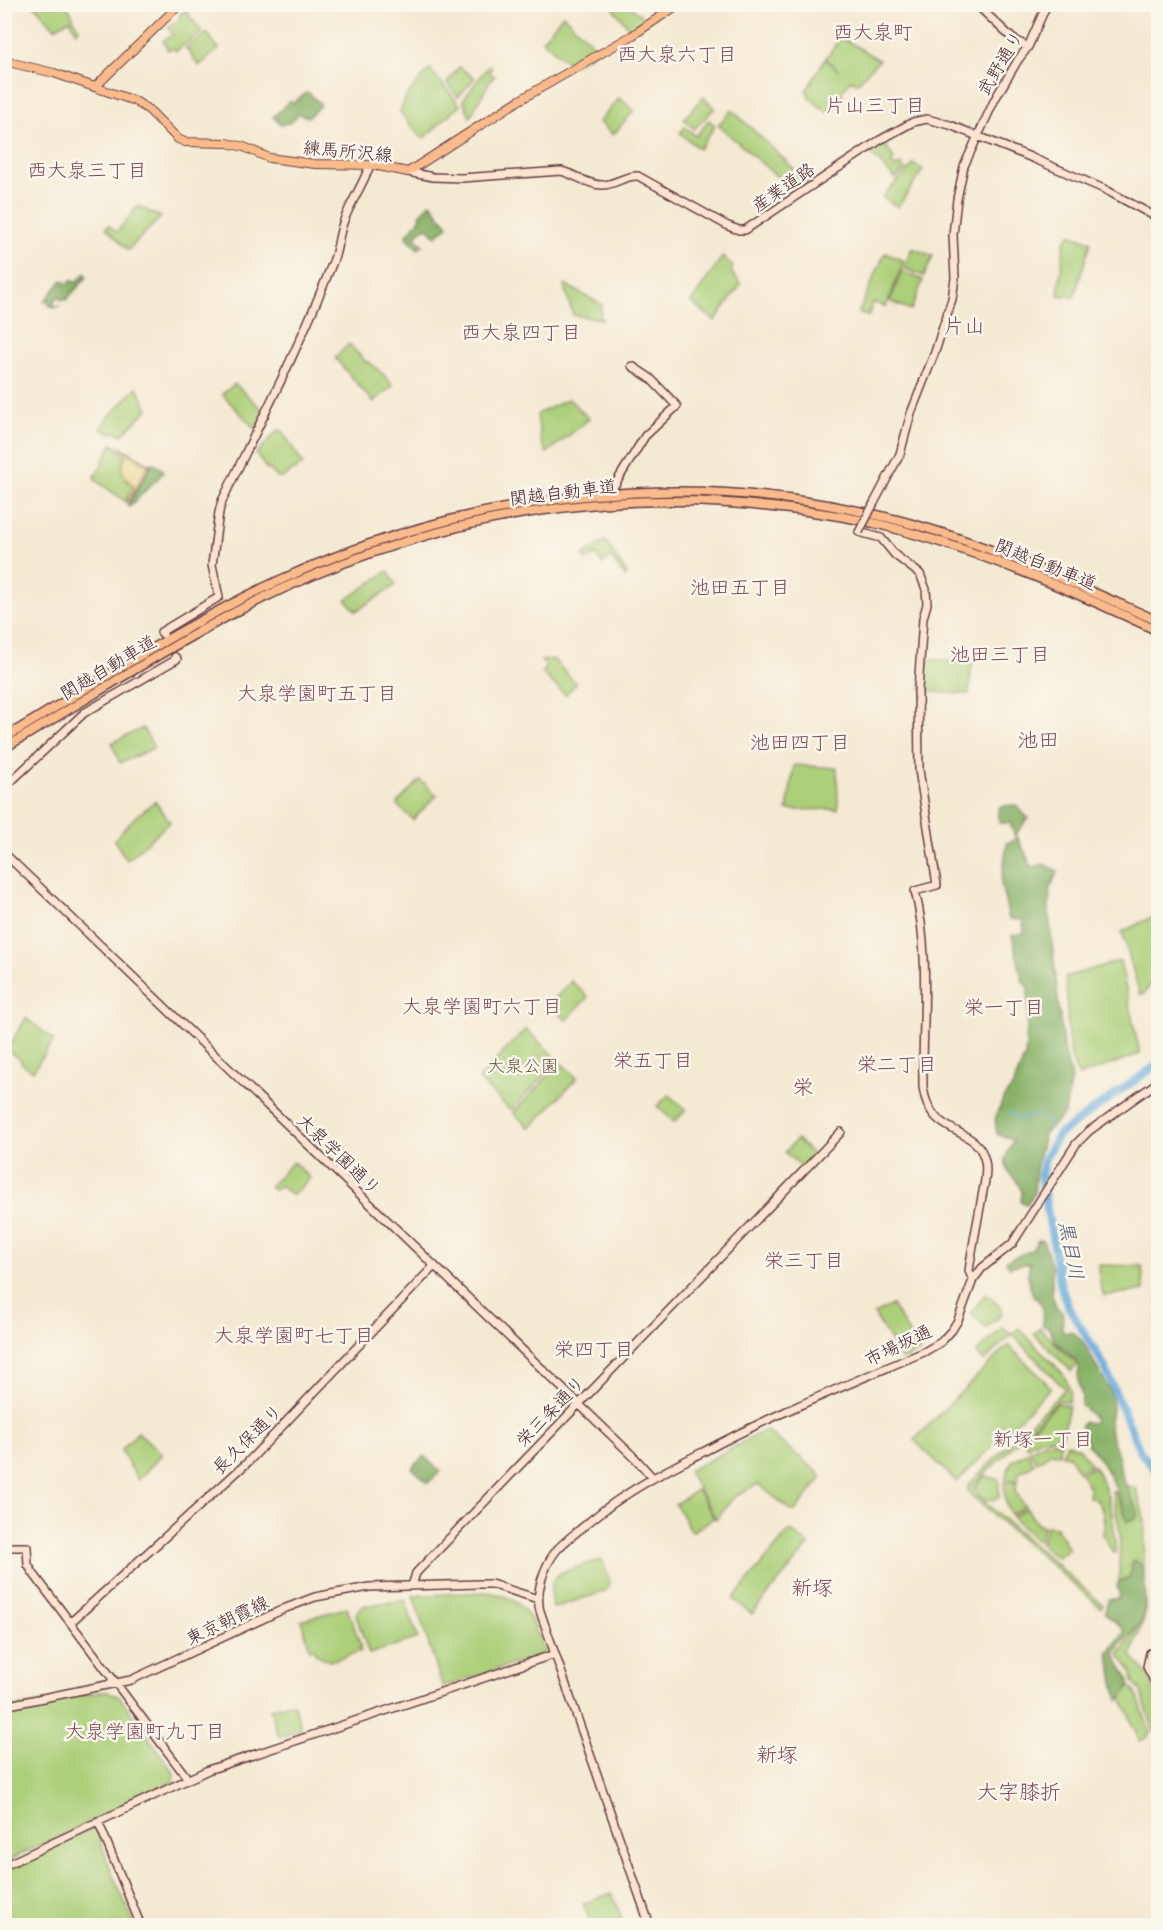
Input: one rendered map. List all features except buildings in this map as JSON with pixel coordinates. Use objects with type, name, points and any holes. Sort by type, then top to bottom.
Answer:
[{"type":"highway","name":"関越自動車道","points":[[4,748],[185,631],[257,591],[355,549],[419,527],[474,513],[546,500],[614,492],[725,492],[772,496],[850,508],[924,527],[970,542],[1078,585],[1158,621]]},
{"type":"highway","name":"関越自動車道","points":[[4,738],[260,599],[350,560],[421,536],[464,525],[531,510],[593,503],[650,500],[722,502],[804,511],[879,524],[978,554],[1047,581],[1158,631]]},
{"type":"main road","points":[[95,87],[180,4]]},
{"type":"main road","name":"練馬所沢線","points":[[4,61],[40,69],[142,105],[174,136],[185,142],[227,143],[276,159],[315,165],[370,165],[408,172],[518,101],[630,36],[679,4]]},
{"type":"street","points":[[976,4],[1012,38],[1029,47]]},
{"type":"street","name":"武野通り","points":[[973,1280],[969,1271],[984,1182],[985,1162],[976,1143],[940,1122],[931,1114],[926,1105],[923,1087],[924,959],[922,921],[915,891],[937,885],[919,770],[918,690],[923,618],[927,604],[926,589],[920,574],[895,555],[881,538],[859,532],[900,454],[911,413],[932,360],[952,299],[955,278],[953,235],[958,190],[964,166],[995,99],[1018,60],[1029,47],[1047,4]]},
{"type":"street","name":"産業道路","points":[[408,172],[433,177],[462,178],[561,171],[601,185],[635,176],[733,229],[745,230],[869,146],[913,122],[936,120],[1068,173],[1158,218]]},
{"type":"street","points":[[162,633],[219,597],[212,565],[222,501],[261,425],[293,354],[335,256],[346,215],[370,165]]},
{"type":"street","points":[[614,486],[645,436],[676,406],[650,378],[632,366]]},
{"type":"street","points":[[4,788],[87,710],[177,659],[175,657]]},
{"type":"street","name":"大泉学園通り","points":[[4,853],[653,1478]]},
{"type":"street","name":"市場坂通","points":[[653,1478],[752,1426],[936,1345],[947,1336],[958,1320],[973,1280],[982,1268],[1009,1248],[1076,1144],[1083,1136],[1158,1082]]},
{"type":"street","name":"栄三条通り","points":[[411,1586],[416,1573],[840,1132]]},
{"type":"street","name":"長久保通り","points":[[70,1622],[248,1462],[434,1266]]},
{"type":"street","points":[[650,1926],[540,1611],[538,1599],[546,1568],[558,1548],[612,1504],[653,1478]]},
{"type":"street","points":[[4,1547],[27,1547],[30,1568],[188,1779]]},
{"type":"street","name":"東京朝霞線","points":[[4,1706],[117,1684],[148,1673],[286,1608],[315,1597],[359,1588],[491,1584],[538,1599]]},
{"type":"street","points":[[1158,1655],[1150,1653],[1147,1662],[1148,1670],[1158,1688]]},
{"type":"street","points":[[4,1866],[208,1770],[555,1654]]},
{"type":"street","points":[[98,1821],[141,1926]]},
{"type":"green space","points":[[34,5],[67,5],[79,29],[76,32],[70,19],[55,28]]},
{"type":"green space","points":[[615,5],[628,5],[648,21],[631,31],[613,8]]},
{"type":"green space","points":[[185,10],[202,32],[176,51],[173,48],[168,50],[163,40],[173,35],[168,28],[180,18],[179,16]]},
{"type":"green space","points":[[563,15],[599,50],[571,66],[542,40]]},
{"type":"green space","points":[[207,33],[219,49],[199,66],[186,48]]},
{"type":"green space","points":[[841,37],[879,60],[857,83],[849,80],[840,94],[843,97],[830,114],[808,97],[810,94],[806,91],[825,59],[839,71],[826,58]]},
{"type":"green space","points":[[489,65],[492,67],[489,73],[495,76],[470,117],[463,100]]},
{"type":"green space","points":[[459,67],[475,78],[458,97],[447,83]]},
{"type":"green space","points":[[430,69],[460,105],[424,138],[419,136],[400,112],[407,95]]},
{"type":"green space","points":[[309,93],[321,105],[308,117],[298,114],[291,122],[281,125],[273,117],[290,101],[293,103]]},
{"type":"green space","points":[[703,97],[715,108],[694,129],[684,119]]},
{"type":"green space","points":[[619,98],[634,110],[613,135],[599,122]]},
{"type":"green space","points":[[732,110],[809,183],[799,190],[794,184],[790,188],[718,125]]},
{"type":"green space","points":[[709,120],[715,126],[699,149],[680,133],[685,127],[696,136]]},
{"type":"green space","points":[[884,142],[894,159],[891,163],[896,168],[900,164],[905,169],[895,179],[869,152]]},
{"type":"green space","points":[[914,164],[923,170],[898,207],[882,197]]},
{"type":"green space","points":[[431,203],[448,226],[436,236],[427,227],[420,231],[415,238],[423,245],[418,249],[406,236]]},
{"type":"green space","points":[[138,206],[161,217],[128,250],[106,228],[108,225],[117,232]]},
{"type":"green space","points":[[1070,234],[1091,242],[1074,297],[1058,295],[1064,243]]},
{"type":"green space","points":[[912,248],[933,256],[924,276],[904,268]]},
{"type":"green space","points":[[885,253],[904,261],[886,307],[873,302],[868,317],[859,312]]},
{"type":"green space","points":[[723,256],[733,267],[731,272],[741,284],[715,321],[691,302]]},
{"type":"green space","points":[[902,271],[923,280],[911,310],[890,301]]},
{"type":"green space","points":[[85,273],[87,277],[66,300],[56,298],[53,305],[59,306],[54,308],[49,305],[49,301],[44,302],[62,280],[68,284],[71,280],[76,283]]},
{"type":"green space","points":[[564,286],[602,305],[600,318],[603,319],[573,315]]},
{"type":"green space","points":[[349,344],[393,386],[373,402],[335,358]]},
{"type":"green space","points":[[235,384],[264,411],[256,430],[222,394]]},
{"type":"green space","points":[[137,387],[148,409],[122,435],[101,429],[105,421]]},
{"type":"green space","points":[[569,399],[589,419],[547,453],[541,442],[537,415]]},
{"type":"green space","points":[[278,430],[282,431],[303,464],[282,478],[278,478],[269,469],[267,470],[256,454]]},
{"type":"green space","points":[[112,444],[126,455],[125,479],[134,486],[126,500],[148,466],[121,449],[122,447],[149,464],[150,467],[129,504],[94,479]]},
{"type":"green space","points":[[154,463],[163,470],[163,473],[129,507],[127,506],[151,467],[150,464]]},
{"type":"green space","points":[[605,541],[627,574],[625,577],[611,558],[602,564],[596,554],[586,560],[583,556]]},
{"type":"green space","points":[[388,571],[396,585],[356,611],[346,600]]},
{"type":"green space","points":[[553,659],[576,684],[565,695],[542,673],[547,667],[541,661]]},
{"type":"green space","points":[[924,659],[972,662],[969,694],[942,693],[921,689]]},
{"type":"green space","points":[[143,728],[154,748],[120,763],[113,742]]},
{"type":"green space","points":[[794,765],[837,768],[838,809],[787,810]]},
{"type":"green space","points":[[420,780],[437,795],[413,820],[398,806],[398,802]]},
{"type":"green space","points":[[155,801],[170,822],[127,860],[114,840],[132,820]]},
{"type":"green space","points":[[1016,805],[1028,818],[1016,834],[1032,867],[1044,864],[1058,871],[1050,889],[1049,914],[1063,1045],[1071,1077],[1065,1113],[1044,1134],[1036,1169],[1034,1194],[1026,1205],[1021,1202],[1022,1192],[1016,1180],[1008,1172],[1005,1159],[1013,1140],[997,1134],[995,1119],[1004,1097],[1012,1088],[1025,1056],[1028,1015],[1028,986],[1023,983],[1012,935],[1024,933],[1023,920],[1009,919],[1001,883],[1007,843],[1016,840],[1010,823],[999,823],[998,810],[1001,806]]},
{"type":"green space","points":[[1158,914],[1158,973],[1144,994],[1140,994],[1122,932]]},
{"type":"green space","points":[[1120,961],[1140,1054],[1079,1076],[1073,1064],[1068,1040],[1065,977]]},
{"type":"green space","points":[[571,981],[588,997],[566,1020],[550,1004]]},
{"type":"green space","points":[[26,1018],[54,1040],[33,1071],[7,1050]]},
{"type":"green space","name":"大泉公園","points":[[526,1029],[559,1061],[512,1109],[509,1109],[479,1078]]},
{"type":"green space","name":"大泉公園","points":[[561,1063],[577,1078],[530,1128],[513,1113]]},
{"type":"green space","points":[[669,1095],[686,1110],[674,1122],[657,1106]]},
{"type":"green space","points":[[797,1139],[814,1156],[802,1168],[785,1152]]},
{"type":"green space","points":[[293,1162],[310,1178],[292,1196],[280,1185],[274,1191],[269,1187]]},
{"type":"green space","points":[[1038,1240],[1043,1240],[1052,1267],[1052,1294],[1056,1307],[1063,1313],[1062,1330],[1064,1333],[1072,1331],[1083,1342],[1110,1391],[1113,1402],[1109,1429],[1119,1458],[1121,1474],[1137,1511],[1137,1517],[1127,1522],[1110,1477],[1082,1432],[1081,1426],[1084,1422],[1093,1423],[1095,1419],[1081,1405],[1079,1364],[1055,1341],[1048,1327],[1043,1326],[1042,1305],[1033,1295],[1029,1284],[1030,1263],[1009,1267],[1006,1261],[1032,1250]]},
{"type":"green space","points":[[1099,1265],[1142,1266],[1144,1290],[1104,1296],[1100,1284]]},
{"type":"green space","points":[[986,1293],[1002,1309],[1001,1315],[986,1328],[971,1313]]},
{"type":"green space","points":[[892,1305],[920,1352],[902,1360],[874,1314]]},
{"type":"green space","points":[[1003,1327],[1011,1335],[984,1361],[976,1353]]},
{"type":"green space","points":[[1019,1328],[1064,1375],[1070,1390],[1069,1402],[1059,1400],[974,1485],[974,1493],[1103,1605],[1101,1608],[968,1493],[968,1485],[1065,1389],[1012,1334]]},
{"type":"green space","points":[[1040,1328],[1077,1365],[1071,1371],[1034,1334]]},
{"type":"green space","points":[[1008,1345],[1051,1387],[957,1482],[914,1440]]},
{"type":"green space","points":[[1058,1403],[1069,1406],[1062,1437],[1040,1439],[1027,1446],[1023,1438]]},
{"type":"green space","points":[[766,1430],[820,1474],[821,1479],[795,1511],[758,1484],[735,1496],[716,1519],[688,1471]]},
{"type":"green space","points":[[138,1432],[162,1454],[138,1480],[121,1450]]},
{"type":"green space","points":[[1052,1441],[1060,1442],[1059,1454],[1052,1452],[1037,1462],[1029,1450]]},
{"type":"green space","points":[[1067,1443],[1080,1449],[1091,1465],[1079,1472],[1069,1456],[1062,1455]]},
{"type":"green space","points":[[1027,1452],[1034,1464],[1019,1473],[1017,1481],[1005,1478],[1012,1461]]},
{"type":"green space","points":[[424,1456],[440,1472],[428,1483],[412,1468]]},
{"type":"green space","points":[[1094,1466],[1108,1497],[1113,1519],[1116,1553],[1113,1553],[1102,1534],[1105,1529],[1102,1509],[1098,1501],[1089,1497],[1090,1489],[1081,1474]]},
{"type":"green space","points":[[985,1476],[999,1479],[999,1498],[985,1501],[978,1494],[976,1486]]},
{"type":"green space","points":[[1005,1481],[1017,1483],[1015,1491],[1025,1506],[1011,1515],[1005,1499]]},
{"type":"green space","points":[[1125,1485],[1136,1489],[1145,1520],[1144,1570],[1135,1561],[1132,1563],[1128,1579],[1119,1581],[1120,1532],[1112,1491],[1124,1510],[1127,1521],[1137,1511]]},
{"type":"green space","points":[[697,1490],[714,1518],[692,1532],[675,1504]]},
{"type":"green space","points":[[1026,1508],[1037,1524],[1043,1526],[1040,1540],[1035,1540],[1012,1517]]},
{"type":"green space","points":[[1046,1526],[1056,1527],[1069,1549],[1057,1557],[1039,1543],[1043,1541]]},
{"type":"green space","points":[[790,1530],[809,1545],[752,1614],[733,1599]]},
{"type":"green space","points":[[602,1559],[610,1583],[606,1591],[553,1608],[551,1589],[560,1573]]},
{"type":"green space","points":[[1135,1561],[1141,1565],[1144,1572],[1144,1605],[1140,1624],[1120,1645],[1115,1654],[1129,1682],[1125,1694],[1118,1701],[1108,1653],[1125,1631],[1105,1613],[1108,1599],[1117,1599],[1120,1596],[1117,1586],[1119,1581],[1128,1579],[1132,1563]]},
{"type":"green space","points":[[483,1592],[508,1598],[525,1611],[536,1630],[545,1654],[443,1687],[413,1596]]},
{"type":"green space","points":[[1145,1599],[1145,1616],[1131,1655],[1150,1677],[1158,1703],[1158,1729],[1154,1731],[1140,1689],[1133,1682],[1132,1672],[1119,1655],[1141,1623]]},
{"type":"green space","points":[[405,1600],[418,1638],[369,1654],[356,1615],[361,1606]]},
{"type":"green space","points":[[347,1608],[361,1651],[330,1661],[316,1654],[314,1648],[310,1649],[301,1620]]},
{"type":"green space","points":[[1129,1685],[1136,1692],[1150,1732],[1147,1738],[1139,1741],[1122,1698]]},
{"type":"green space","points":[[107,1691],[120,1697],[174,1773],[173,1782],[5,1862],[5,1709]]},
{"type":"green space","points":[[290,1703],[294,1705],[302,1730],[279,1737],[270,1709]]},
{"type":"green space","points":[[92,1828],[96,1829],[135,1925],[5,1926],[5,1871]]},
{"type":"green space","points":[[612,1893],[624,1925],[591,1925],[583,1904]]},
{"type":"sand","points":[[112,445],[148,466],[130,499],[126,501],[134,486],[122,469],[126,455]]},
{"type":"waterway","name":"黒目川","points":[[1158,1064],[1058,1135],[1045,1158],[1041,1175],[1061,1287],[1069,1308],[1104,1365],[1140,1451],[1158,1474]]},
{"type":"waterway","points":[[1009,1114],[1012,1113],[1020,1121],[1027,1117],[1038,1116],[1049,1122],[1050,1128]]},
{"type":"district","name":"西大泉町","points":[[873,31]]},
{"type":"district","name":"西大泉六丁目","points":[[677,53]]},
{"type":"district","name":"片山三丁目","points":[[875,104]]},
{"type":"district","name":"西大泉三丁目","points":[[87,169]]},
{"type":"district","name":"片山","points":[[964,325]]},
{"type":"district","name":"西大泉四丁目","points":[[521,331]]},
{"type":"district","name":"池田五丁目","points":[[740,586]]},
{"type":"district","name":"池田三丁目","points":[[1000,653]]},
{"type":"district","name":"大泉学園町五丁目","points":[[317,692]]},
{"type":"district","name":"池田","points":[[1038,739]]},
{"type":"district","name":"池田四丁目","points":[[800,741]]},
{"type":"district","name":"大泉学園町六丁目","points":[[482,1005]]},
{"type":"district","name":"栄一丁目","points":[[1004,1006]]},
{"type":"district","name":"栄五丁目","points":[[653,1059]]},
{"type":"district","name":"栄二丁目","points":[[897,1063]]},
{"type":"district","name":"栄","points":[[803,1086]]},
{"type":"district","name":"栄三丁目","points":[[804,1259]]},
{"type":"district","name":"大泉学園町七丁目","points":[[294,1334]]},
{"type":"district","name":"栄四丁目","points":[[594,1348]]},
{"type":"district","name":"新塚一丁目","points":[[1043,1438]]},
{"type":"district","name":"新塚","points":[[812,1587]]},
{"type":"district","name":"大泉学園町九丁目","points":[[145,1730]]},
{"type":"district","name":"新塚","points":[[777,1754]]},
{"type":"district","name":"大字膝折","points":[[1019,1791]]}]
